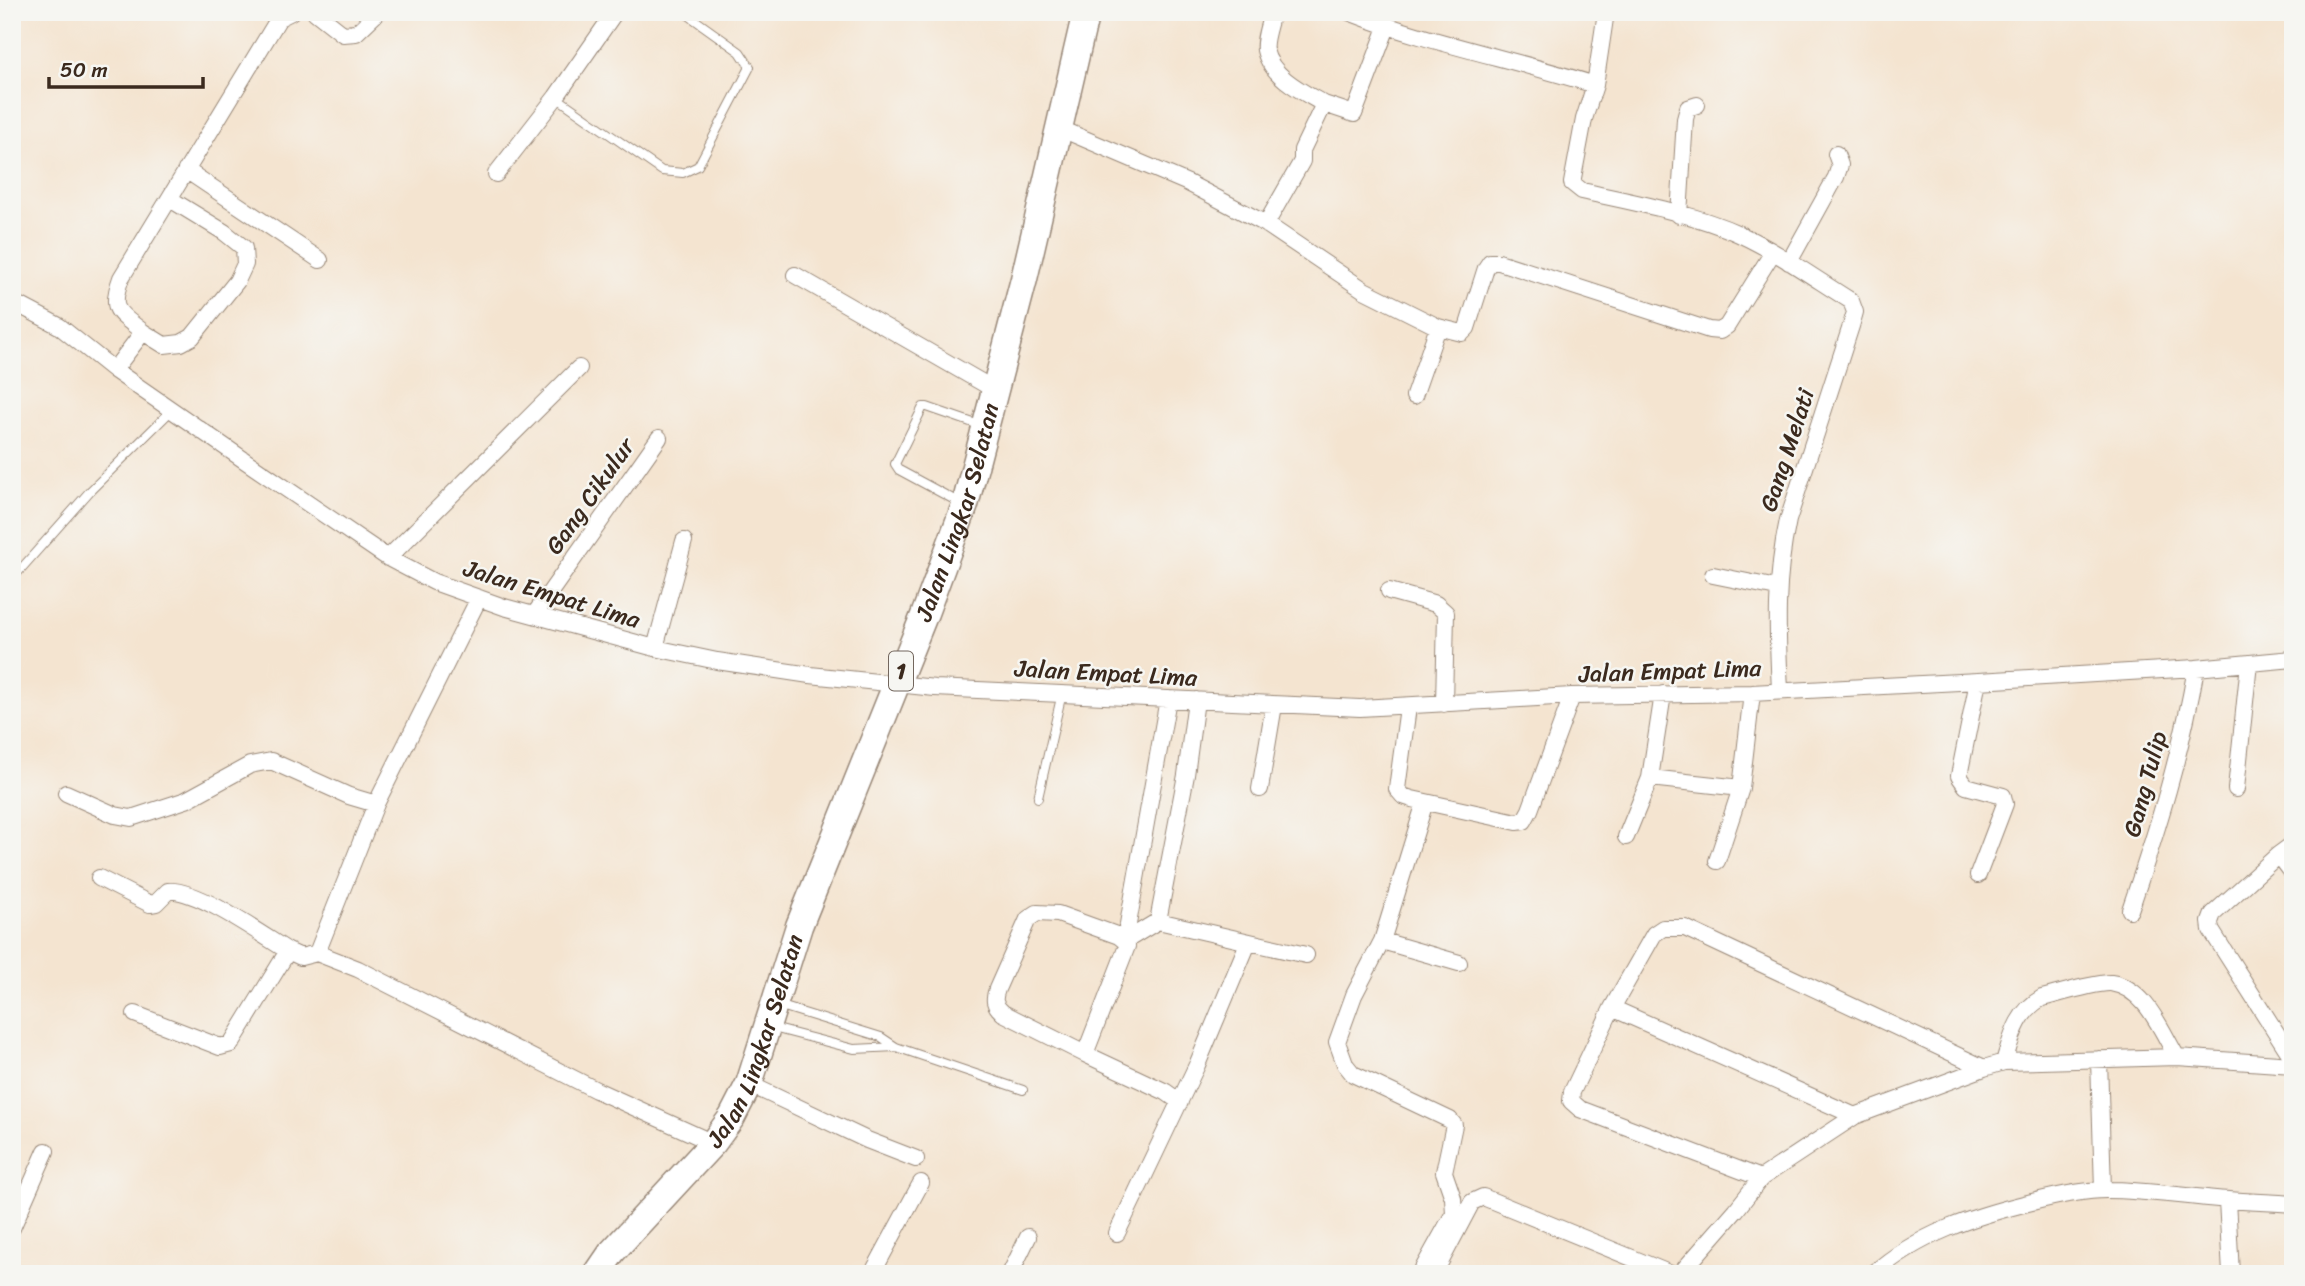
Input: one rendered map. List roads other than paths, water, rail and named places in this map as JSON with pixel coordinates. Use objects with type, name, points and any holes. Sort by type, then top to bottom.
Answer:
[{"type":"highway","name":"Jalan Lingkar Selatan","points":[[597,1274],[612,1252],[713,1143],[732,1117],[749,1084],[799,926],[944,565],[965,505],[1024,279],[1085,13]]},
{"type":"street","points":[[170,199],[224,232],[244,248],[246,264],[237,281],[192,337],[181,343],[164,345],[119,312],[114,299],[121,278],[279,18],[291,12]]},
{"type":"street","points":[[315,12],[343,34],[356,33],[378,12]]},
{"type":"street","points":[[496,174],[556,97],[615,12]]},
{"type":"street","points":[[1272,12],[1265,48],[1287,83],[1324,104],[1354,114],[1387,27]]},
{"type":"street","points":[[1349,12],[1387,27],[1499,56],[1595,85],[1606,12]]},
{"type":"street","name":"Gang Melati","points":[[1595,85],[1584,119],[1572,183],[1581,191],[1679,215],[1737,233],[1773,252],[1851,301],[1855,312],[1782,546],[1777,589],[1780,690]]},
{"type":"street","points":[[1266,224],[1302,161],[1301,150],[1324,104]]},
{"type":"street","points":[[1679,215],[1685,119],[1688,108],[1698,105]]},
{"type":"street","points":[[1059,128],[1188,183],[1266,224],[1364,290],[1438,327],[1462,333],[1467,328],[1490,262],[1499,262],[1709,330],[1720,331],[1727,326],[1773,252]]},
{"type":"street","points":[[1789,262],[1836,177],[1840,165],[1836,154]]},
{"type":"street","points":[[186,170],[320,260]]},
{"type":"street","points":[[795,275],[995,390]]},
{"type":"street","name":"Jalan Empat Lima","points":[[12,304],[59,326],[114,370],[388,558],[434,582],[534,615],[655,648],[770,669],[935,688],[1360,708],[1572,696],[1752,692],[1978,681],[2196,668],[2293,659]]},
{"type":"street","points":[[1414,396],[1438,327]]},
{"type":"street","points":[[114,370],[143,332]]},
{"type":"street","points":[[388,558],[579,369]]},
{"type":"street","name":"Gang Cikulur","points":[[534,615],[659,438]]},
{"type":"street","points":[[655,648],[684,541]]},
{"type":"street","points":[[1713,575],[1777,589]]},
{"type":"street","points":[[1389,591],[1436,604],[1446,613],[1444,704]]},
{"type":"street","points":[[317,953],[376,804],[479,598]]},
{"type":"street","points":[[2236,789],[2249,663]]},
{"type":"street","name":"Gang Tulip","points":[[2130,910],[2175,766],[2196,668]]},
{"type":"street","points":[[1978,681],[1959,776],[1966,786],[2003,796],[2005,804],[1978,875]]},
{"type":"street","points":[[1717,861],[1741,788],[1752,692]]},
{"type":"street","points":[[1626,838],[1650,778],[1663,694]]},
{"type":"street","points":[[1408,707],[1397,789],[1404,796],[1425,802],[1517,822],[1524,821],[1530,810],[1572,696]]},
{"type":"street","points":[[1085,1054],[1127,946],[1125,941],[1168,699]]},
{"type":"street","points":[[1158,921],[1186,775],[1196,700]]},
{"type":"street","points":[[1260,789],[1274,705]]},
{"type":"street","points":[[66,793],[115,815],[131,818],[186,800],[250,765],[271,761],[349,796],[376,804]]},
{"type":"street","points":[[1650,778],[1741,788]]},
{"type":"street","points":[[1420,1274],[1454,1213],[1453,1198],[1444,1172],[1454,1125],[1450,1120],[1353,1074],[1345,1064],[1337,1042],[1354,995],[1382,941],[1425,802]]},
{"type":"street","points":[[2293,844],[2213,915],[2210,922],[2211,930],[2293,1059]]},
{"type":"street","points":[[2278,855],[2293,875]]},
{"type":"street","points":[[99,878],[150,904],[156,903],[168,891],[183,893],[223,911],[288,951],[301,957],[317,953],[358,969],[596,1090],[713,1143]]},
{"type":"street","points":[[1125,941],[1119,936],[1058,914],[1037,913],[1028,919],[993,998],[996,1007],[1003,1013],[1166,1092],[1180,1102]]},
{"type":"street","points":[[1125,941],[1158,921],[1306,955]]},
{"type":"street","points":[[1761,1178],[1580,1109],[1571,1101],[1572,1092],[1612,1008],[1654,934],[1662,928],[1685,928],[1984,1068]]},
{"type":"street","points":[[1382,941],[1459,962]]},
{"type":"street","points":[[1117,1233],[1180,1102],[1248,943]]},
{"type":"street","points":[[135,1014],[219,1047],[230,1044],[288,951]]},
{"type":"street","points":[[2004,1062],[2014,1027],[2033,1003],[2042,998],[2109,983],[2126,988],[2140,998],[2177,1058]]},
{"type":"street","points":[[1612,1008],[1855,1116]]},
{"type":"street","points":[[1680,1274],[1761,1178],[1855,1116],[1984,1068],[2004,1062],[2177,1058],[2293,1065]]},
{"type":"street","points":[[2099,1059],[2103,1190]]},
{"type":"street","points":[[749,1084],[867,1140],[916,1159]]},
{"type":"street","points":[[12,1228],[46,1151]]},
{"type":"street","points":[[872,1274],[921,1182]]},
{"type":"street","points":[[1873,1274],[1892,1256],[1933,1234],[1985,1213],[2056,1196],[2103,1190],[2169,1192],[2227,1200],[2293,1204]]},
{"type":"street","points":[[1434,1274],[1472,1202],[1483,1197],[1671,1274]]},
{"type":"street","points":[[2227,1200],[2231,1274]]},
{"type":"street","points":[[1010,1274],[1028,1237]]},
{"type":"lane","points":[[556,97],[663,171],[683,173],[698,166],[750,67],[740,52],[684,12]]},
{"type":"lane","points":[[965,505],[899,470],[895,464],[923,407],[986,428]]},
{"type":"lane","points":[[12,579],[90,491],[172,410]]},
{"type":"lane","points":[[1038,798],[1062,694]]},
{"type":"lane","points":[[772,1016],[854,1049],[896,1048]]},
{"type":"lane","points":[[772,1016],[881,1037],[896,1048],[1023,1090]]}]
